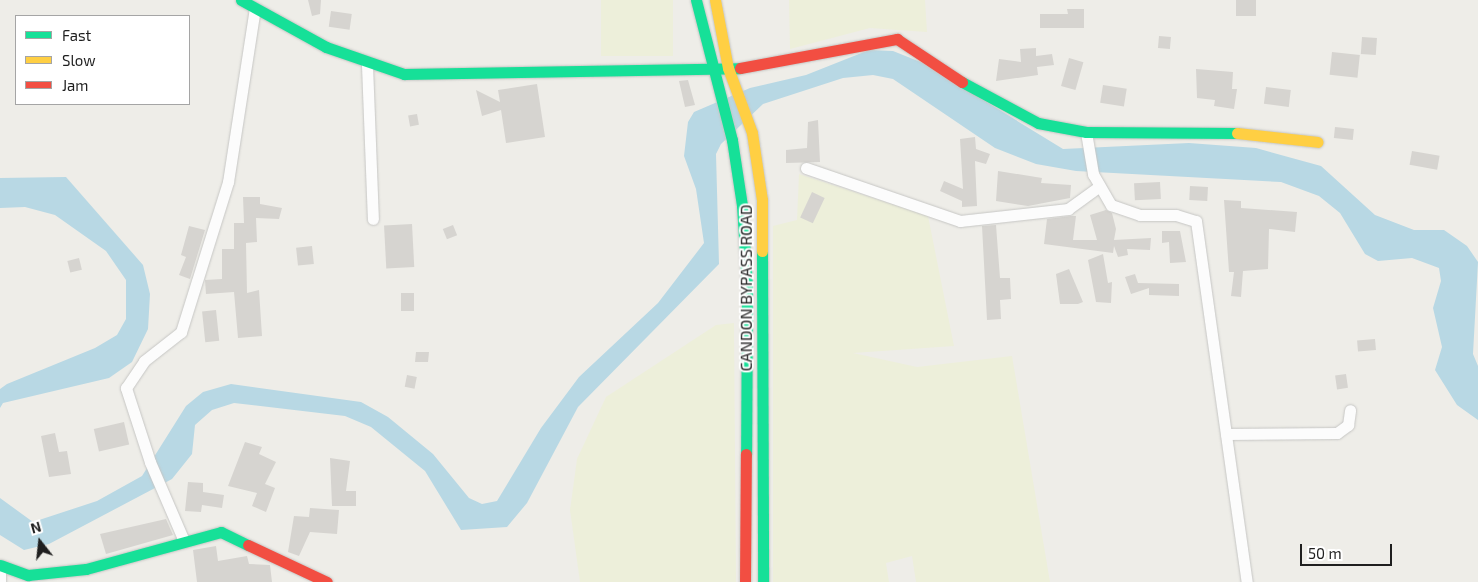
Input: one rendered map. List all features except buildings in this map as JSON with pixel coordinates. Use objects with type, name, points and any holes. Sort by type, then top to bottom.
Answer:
[{"type":"main road","points":[[241,0],[367,65],[425,75],[712,70],[766,67],[897,39],[1006,109],[1038,123],[1086,132],[1210,130],[1318,142]]},
{"type":"main road","name":"CANDON BYPASS ROAD","points":[[696,0],[716,87],[732,140],[747,287],[744,582]]},
{"type":"main road","name":"CANDON BYPASS ROAD","points":[[715,0],[728,68],[752,133],[764,226],[763,582]]},
{"type":"main road","points":[[0,565],[28,575],[86,570],[214,532],[230,534],[327,582]]},
{"type":"street","points":[[184,541],[150,462],[126,388],[144,361],[181,332],[228,182],[255,8]]},
{"type":"street","points":[[367,65],[374,219]]},
{"type":"street","points":[[1086,132],[1093,174],[1118,209],[1196,221],[1247,582]]},
{"type":"street","points":[[806,168],[960,221],[1068,209],[1100,186]]},
{"type":"street","points":[[1226,434],[1337,433],[1348,425],[1350,410]]},
{"type":"street","points":[[0,565],[0,582]]},
{"type":"green space","points":[[601,0],[673,0],[673,56],[601,56]]},
{"type":"green space","points":[[789,0],[925,0],[927,32],[870,28],[790,49]]},
{"type":"green space","points":[[799,174],[928,216],[954,346],[853,353],[917,367],[1012,356],[1050,582],[916,582],[912,556],[886,563],[889,582],[773,582],[773,226],[797,220]]},
{"type":"green space","points":[[734,323],[736,582],[580,582],[570,510],[577,459],[606,397],[716,325]]},
{"type":"water","points":[[869,50],[893,51],[923,63],[1063,149],[1189,143],[1256,148],[1321,166],[1375,215],[1414,230],[1444,230],[1467,246],[1478,262],[1473,354],[1478,366],[1478,420],[1457,405],[1435,370],[1442,347],[1433,308],[1441,281],[1439,268],[1412,258],[1378,261],[1365,254],[1340,213],[1319,196],[1281,182],[1076,171],[1036,164],[995,148],[893,79],[873,75],[843,78],[763,104],[721,144],[716,154],[719,264],[578,407],[527,503],[507,527],[461,530],[425,471],[371,427],[345,416],[234,403],[212,410],[195,425],[192,454],[172,479],[49,544],[24,550],[0,535],[0,498],[33,522],[97,501],[142,476],[186,406],[203,392],[231,384],[361,402],[388,417],[433,454],[469,498],[482,504],[497,501],[541,428],[579,377],[658,303],[704,243],[696,189],[684,156],[688,122],[694,112],[750,88],[806,75]]},
{"type":"water","points":[[66,177],[143,265],[150,294],[148,329],[132,362],[109,378],[3,403],[0,408],[0,389],[7,384],[95,348],[117,335],[126,319],[126,280],[106,251],[55,215],[25,207],[0,208],[0,178]]},
{"type":"traffic: fast","points":[[241,0],[326,47],[404,74],[740,68]]},
{"type":"traffic: fast","points":[[696,0],[732,140],[742,205],[747,287],[746,454]]},
{"type":"traffic: fast","points":[[962,82],[1038,123],[1086,132],[1237,133]]},
{"type":"traffic: fast","points":[[762,251],[763,582]]},
{"type":"traffic: fast","points":[[0,565],[28,575],[86,569],[221,532],[248,545]]},
{"type":"traffic: slow","points":[[715,0],[728,68],[752,133],[762,200],[762,251]]},
{"type":"traffic: slow","points":[[1237,133],[1318,142]]},
{"type":"traffic: jam","points":[[740,68],[897,39],[962,82]]},
{"type":"traffic: jam","points":[[745,582],[746,454]]},
{"type":"traffic: jam","points":[[248,545],[327,582]]}]
